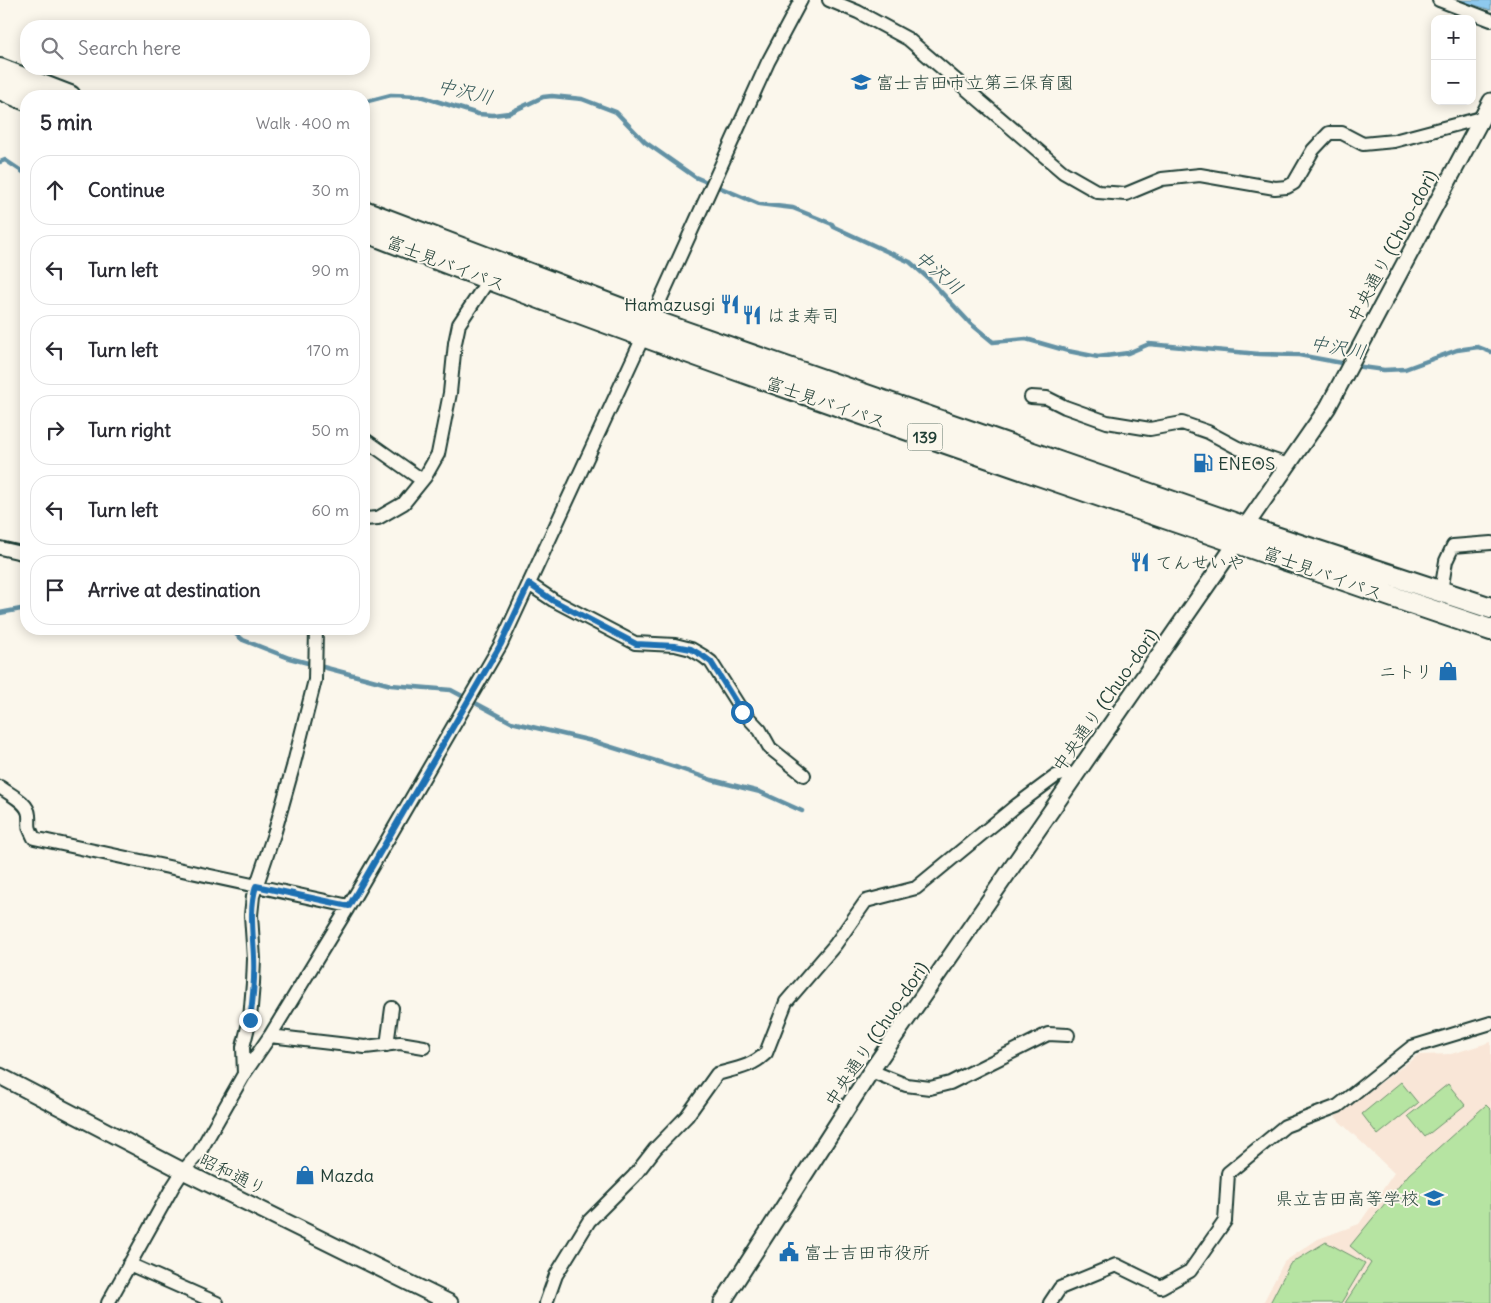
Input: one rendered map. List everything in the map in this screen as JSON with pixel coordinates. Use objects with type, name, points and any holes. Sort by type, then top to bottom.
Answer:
[{"type":"highway","points":[[0,69],[54,90]]},
{"type":"highway","points":[[0,89],[20,97]]},
{"type":"highway","name":"富士見バイパス","points":[[370,213],[830,404],[1241,535],[1441,591],[1491,608]]},
{"type":"highway","name":"富士見バイパス","points":[[370,233],[489,279],[647,328]]},
{"type":"highway","name":"富士見バイパス","points":[[1241,535],[1402,601],[1491,630]]},
{"type":"street","points":[[108,1303],[172,1188],[183,1171],[199,1153],[244,1074],[270,1036],[349,906],[501,644],[768,62],[801,0]]},
{"type":"street","points":[[830,0],[858,12],[908,39],[1063,172],[1098,192],[1126,194],[1162,179],[1200,175],[1275,188],[1287,187],[1294,183],[1313,150],[1329,133],[1342,133],[1363,144],[1394,142],[1481,118]]},
{"type":"street","points":[[1439,0],[1491,20]]},
{"type":"street","name":"中央通り (Chuo-dori)","points":[[722,1303],[872,1071],[1328,407],[1491,101]]},
{"type":"street","points":[[370,519],[378,518],[404,503],[422,480],[438,454],[450,393],[454,344],[459,324],[489,279]]},
{"type":"street","points":[[1031,397],[1046,398],[1065,407],[1116,424],[1150,429],[1182,423],[1208,432],[1238,448],[1288,465]]},
{"type":"street","points":[[370,443],[422,480]]},
{"type":"street","points":[[1441,591],[1446,561],[1453,546],[1491,543]]},
{"type":"street","points":[[0,548],[20,553]]},
{"type":"street","points":[[529,584],[552,600],[636,644],[675,646],[691,649],[703,656],[711,662],[742,712],[760,730],[770,748],[804,775]]},
{"type":"street","points":[[244,1074],[243,1047],[253,998],[254,959],[251,915],[256,886],[290,776],[315,680],[316,635]]},
{"type":"street","points":[[546,1303],[556,1275],[589,1221],[634,1176],[686,1116],[717,1074],[741,1069],[762,1058],[766,1053],[786,1002],[835,944],[866,901],[916,888],[1017,804],[1056,776],[1076,775]]},
{"type":"street","points":[[0,787],[25,805],[30,813],[28,826],[34,838],[349,906]]},
{"type":"street","points":[[387,1044],[392,1008]]},
{"type":"street","points":[[1050,1303],[1060,1288],[1116,1266],[1161,1287],[1190,1271],[1225,1221],[1228,1173],[1259,1146],[1285,1126],[1338,1106],[1412,1047],[1491,1023]]},
{"type":"street","points":[[872,1071],[906,1084],[930,1088],[950,1083],[1048,1034],[1068,1035]]},
{"type":"street","points":[[270,1036],[366,1047],[400,1043],[424,1047]]},
{"type":"street","name":"昭和通り","points":[[0,1076],[183,1171],[450,1303]]},
{"type":"street","points":[[129,1264],[217,1303]]},
{"type":"shaded area","name":"県立吉田高等学校","points":[[1491,1042],[1491,1303],[1263,1303],[1284,1262],[1318,1239],[1359,1224],[1394,1173],[1335,1117],[1418,1055],[1451,1054]]},
{"type":"green space","points":[[1401,1082],[1418,1103],[1378,1135],[1362,1114]]},
{"type":"green space","points":[[1448,1084],[1465,1105],[1425,1137],[1408,1116]]},
{"type":"green space","points":[[1486,1105],[1491,1110],[1491,1303],[1345,1303],[1371,1263],[1350,1246],[1409,1174]]},
{"type":"green space","points":[[1326,1242],[1365,1263],[1341,1303],[1270,1303],[1290,1264]]},
{"type":"water","points":[[1458,0],[1491,0],[1491,10]]},
{"type":"waterway","name":"中沢川","points":[[370,100],[391,95],[420,96],[478,114],[493,115],[509,113],[543,97],[552,96],[582,99],[616,112],[645,142],[695,177],[759,204],[793,208],[832,224],[834,227],[910,262],[929,279],[970,323],[993,342],[1026,339],[1098,357],[1128,353],[1149,344],[1259,354],[1299,355],[1347,364]]},
{"type":"waterway","name":"中沢川","points":[[0,162],[5,160],[20,170]]},
{"type":"waterway","name":"中沢川","points":[[1355,366],[1384,370],[1405,369],[1457,350],[1478,347],[1491,352]]},
{"type":"waterway","points":[[0,613],[20,609]]},
{"type":"waterway","points":[[237,635],[243,640],[289,658],[391,685],[451,690],[511,722],[592,741],[712,780],[760,792],[802,811]]},
{"type":"place","name":"富士吉田市立第三保育園","points":[[861,82]]},
{"type":"place","name":"Hamazusgi","points":[[730,304]]},
{"type":"place","name":"はま寿司","points":[[752,315]]},
{"type":"place","name":"ENEOS","points":[[1203,463]]},
{"type":"place","name":"てんせいや","points":[[1140,562]]},
{"type":"place","name":"ニトリ","points":[[1448,671]]},
{"type":"place","name":"Mazda","points":[[305,1175]]},
{"type":"place","name":"県立吉田高等学校","points":[[1434,1198]]},
{"type":"place","name":"富士吉田市役所","points":[[789,1252]]},
{"type":"route","points":[[250,1020],[253,998],[254,959],[251,915],[256,886],[349,906],[501,644],[529,584],[552,600],[636,644],[675,646],[691,649],[703,656],[711,662],[742,712]]}]
